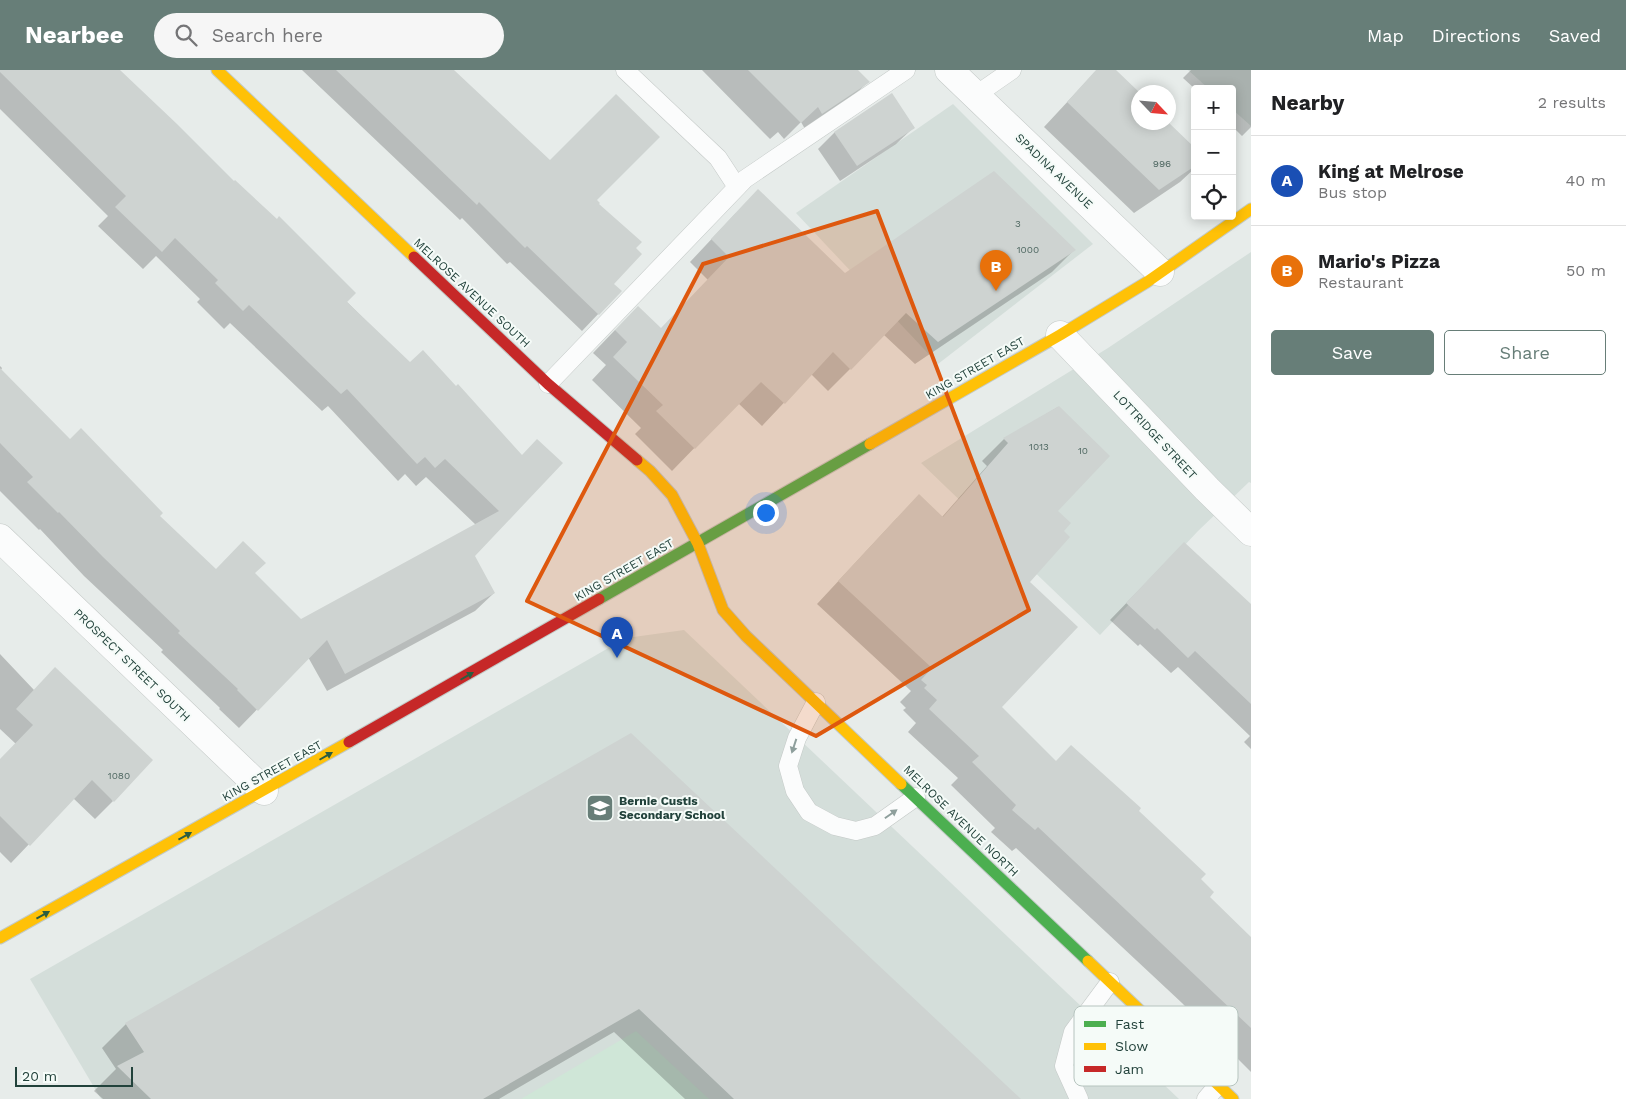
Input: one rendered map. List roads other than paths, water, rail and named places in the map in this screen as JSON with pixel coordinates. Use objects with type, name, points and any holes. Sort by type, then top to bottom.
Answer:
[{"type":"street","name":"MELROSE AVENUE SOUTH","points":[[217,70],[548,384],[650,471],[672,495],[698,544]]},
{"type":"street","name":"SPADINA AVENUE","points":[[948,70],[1160,272]]},
{"type":"street","name":"KING STREET EAST","points":[[0,938],[264,792],[1060,335],[1160,272],[1251,209]]},
{"type":"street","name":"LOTTRIDGE STREET","points":[[1060,335],[1207,489],[1251,532]]},
{"type":"street","name":"PROSPECT STREET SOUTH","points":[[0,538],[264,792]]},
{"type":"street","name":"MELROSE AVENUE NORTH","points":[[698,544],[723,610],[746,636],[1135,1006]]},
{"type":"street","name":"MELROSE AVENUE NORTH","points":[[1219,1086],[1233,1099]]},
{"type":"lane","points":[[625,70],[718,158],[737,187]]},
{"type":"lane","points":[[548,384],[744,179],[906,70]]},
{"type":"lane","points":[[976,95],[1012,70]]},
{"type":"lane","points":[[816,702],[797,738],[788,766],[795,791],[809,812],[835,826],[856,831],[875,826],[916,797]]},
{"type":"lane","points":[[1092,1006],[1110,982]]},
{"type":"lane","points":[[1074,1031],[1064,1066],[1079,1099]]},
{"type":"lane","points":[[1206,1099],[1217,1086]]},
{"type":"place","name":"Mario's Pizza","points":[[996,291]]},
{"type":"place","name":"King at Melrose","points":[[617,658]]},
{"type":"place","name":"Bernie Custis Secondary School","points":[[600,808]]}]
